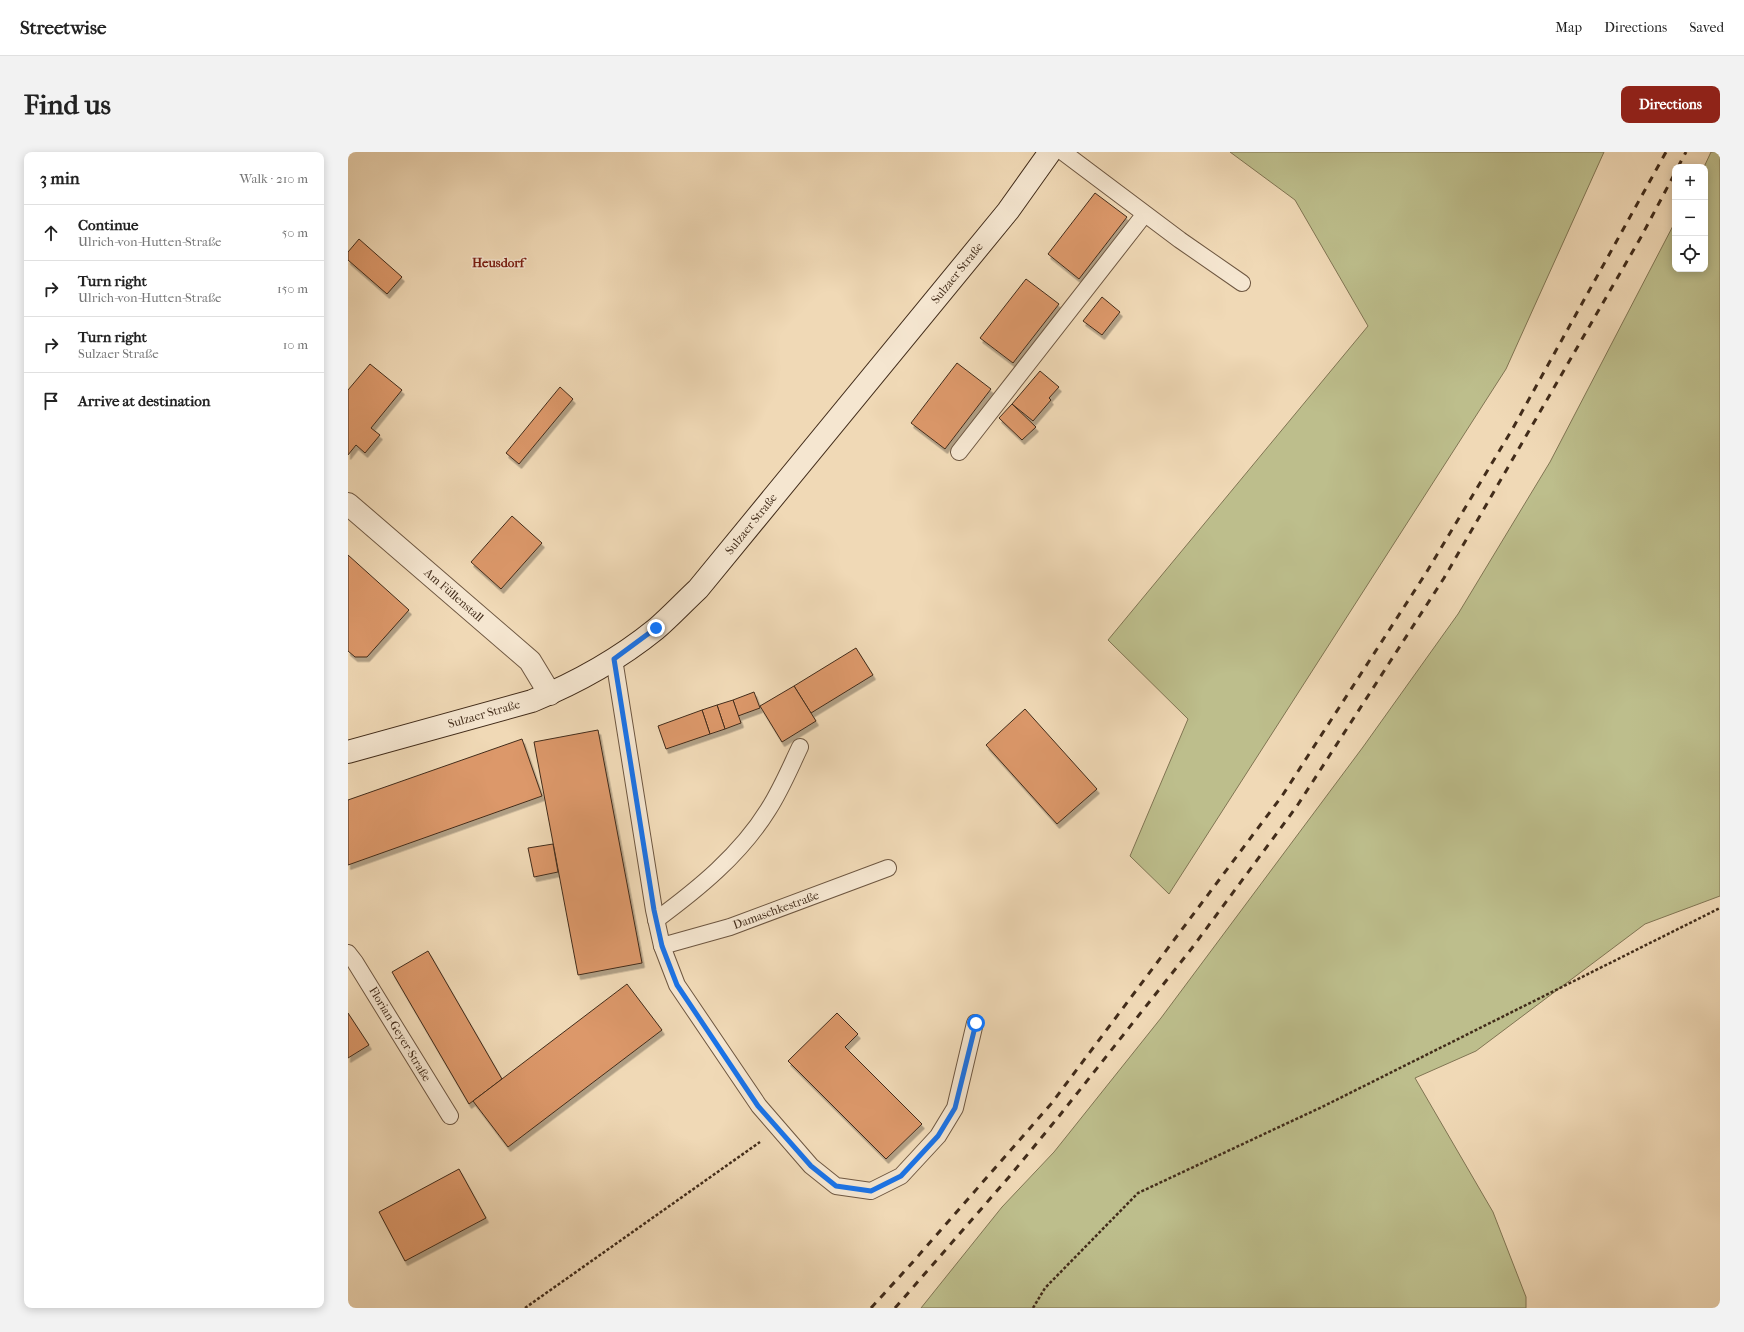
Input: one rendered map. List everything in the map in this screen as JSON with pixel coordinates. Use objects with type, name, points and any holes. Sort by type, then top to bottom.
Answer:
[{"type":"main road","name":"Sulzaer Straße","points":[[348,752],[532,701],[550,694],[614,659],[656,628],[698,589],[1008,211],[1050,152]]},
{"type":"main road","name":"Am Füllenstall","points":[[348,504],[530,661],[550,694]]},
{"type":"lane","points":[[1063,152],[1144,214],[1242,283]]},
{"type":"lane","points":[[959,452],[1144,214]]},
{"type":"lane","points":[[614,659],[656,920],[662,946],[677,985],[758,1106],[811,1166],[836,1186],[871,1191],[901,1176],[938,1136],[955,1108],[976,1023]]},
{"type":"lane","points":[[656,920],[704,882],[728,860],[748,837],[775,798],[800,747]]},
{"type":"lane","name":"Damaschkestraße","points":[[662,946],[730,927],[888,868]]},
{"type":"lane","name":"Florian-Geyer-Straße","points":[[348,953],[450,1116]]},
{"type":"path","points":[[1033,1308],[1046,1288],[1138,1193],[1324,1106],[1720,908]]},
{"type":"path","points":[[525,1308],[779,1129]]},
{"type":"green space","points":[[1230,152],[1604,152],[1506,369],[1169,894],[1130,856],[1188,719],[1108,640],[1368,326],[1295,200]]},
{"type":"green space","points":[[1711,152],[1720,152],[1720,896],[1645,924],[1476,1051],[1415,1078],[1493,1212],[1526,1297],[1526,1308],[921,1308],[1002,1207],[1054,1152],[1161,1018],[1363,747],[1458,614],[1550,462],[1672,228],[1672,272],[1708,272],[1708,164],[1705,164]]},
{"type":"building","points":[[1095,193],[1127,217],[1079,279],[1048,254]]},
{"type":"building","points":[[359,239],[402,277],[387,294],[348,260],[348,252]]},
{"type":"building","points":[[1026,279],[1059,304],[1013,363],[980,338]]},
{"type":"building","points":[[1102,297],[1120,312],[1102,335],[1083,321]]},
{"type":"building","points":[[957,363],[991,389],[945,449],[911,423]]},
{"type":"building","points":[[370,364],[402,390],[371,428],[380,435],[365,453],[356,445],[348,455],[348,390]]},
{"type":"building","points":[[1040,371],[1059,387],[1049,398],[1051,400],[1033,421],[1012,404]]},
{"type":"building","points":[[560,387],[573,399],[519,464],[506,453]]},
{"type":"building","points":[[1012,404],[1036,427],[1022,440],[999,418]]},
{"type":"building","points":[[512,516],[542,543],[501,589],[471,562]]},
{"type":"building","points":[[348,555],[409,610],[367,657],[355,657],[348,651]]},
{"type":"building","points":[[856,648],[873,675],[811,713],[794,686]]},
{"type":"building","points":[[794,686],[816,721],[782,742],[760,706]]},
{"type":"building","points":[[754,692],[760,708],[738,716],[733,700]]},
{"type":"building","points":[[733,700],[741,723],[725,729],[717,705]]},
{"type":"building","points":[[717,705],[725,729],[710,734],[702,710]]},
{"type":"building","points":[[1025,709],[1097,789],[1057,824],[986,745]]},
{"type":"building","points":[[702,710],[710,734],[666,749],[658,726]]},
{"type":"building","points":[[598,730],[642,963],[578,975],[534,742]]},
{"type":"building","points":[[522,739],[542,796],[348,865],[348,800]]},
{"type":"building","points":[[553,844],[558,872],[534,877],[528,848]]},
{"type":"building","points":[[428,951],[502,1079],[469,1104],[392,972]]},
{"type":"building","points":[[627,984],[662,1030],[508,1147],[473,1101]]},
{"type":"building","points":[[348,1013],[369,1045],[348,1058]]},
{"type":"building","points":[[837,1013],[858,1034],[845,1047],[922,1124],[886,1159],[788,1061]]},
{"type":"building","points":[[459,1169],[486,1218],[405,1261],[379,1212]]},
{"type":"railway","points":[[871,1308],[1051,1104],[1282,796],[1426,573],[1513,428],[1666,152]]},
{"type":"railway","points":[[1680,164],[1686,152]]},
{"type":"railway","points":[[895,1308],[1009,1177],[1060,1115],[1192,948],[1297,806],[1444,578],[1641,237],[1672,179]]},
{"type":"district","name":"Heusdorf","points":[[498,262]]},
{"type":"route","points":[[656,628],[614,659],[654,910],[662,946],[677,985],[758,1106],[811,1166],[836,1186],[871,1191],[901,1176],[938,1136],[955,1108],[976,1023]]}]
